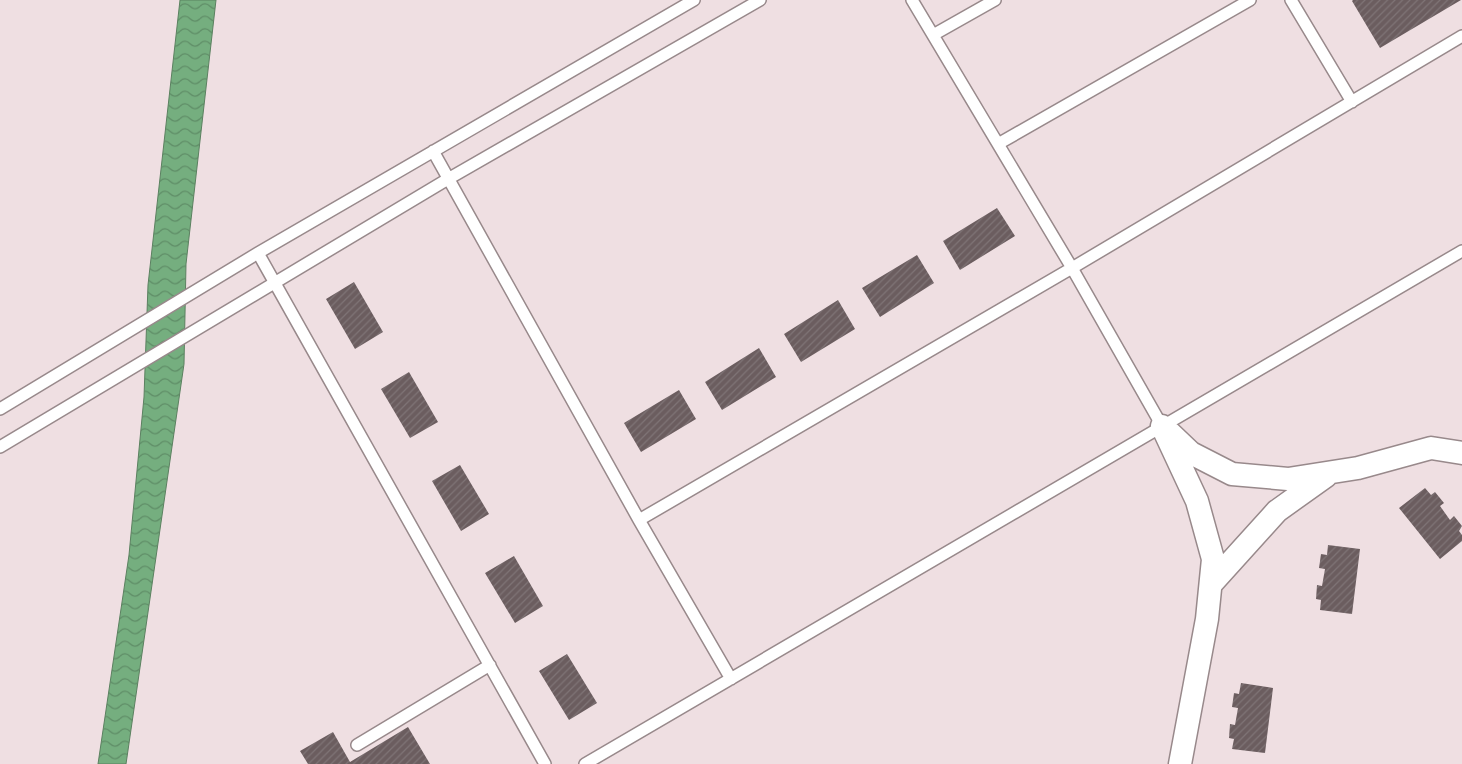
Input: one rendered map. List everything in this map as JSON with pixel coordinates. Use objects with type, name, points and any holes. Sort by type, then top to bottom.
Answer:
[{"type":"street","points":[[1162,426],[1191,453],[1232,474],[1288,479],[1358,468],[1431,448],[1462,453]]},
{"type":"street","points":[[1162,426],[1197,501],[1213,559],[1207,619],[1180,764]]},
{"type":"street","points":[[1210,584],[1277,511],[1330,473]]},
{"type":"lane","points":[[0,410],[258,253],[694,0]]},
{"type":"lane","points":[[0,447],[448,179],[760,0]]},
{"type":"lane","points":[[912,0],[1072,268],[1162,426]]},
{"type":"lane","points":[[933,35],[995,0]]},
{"type":"lane","points":[[998,144],[1250,0]]},
{"type":"lane","points":[[1291,0],[1352,102]]},
{"type":"lane","points":[[639,520],[1072,268],[1462,36]]},
{"type":"lane","points":[[433,151],[639,520],[732,678]]},
{"type":"lane","points":[[585,764],[1462,251]]},
{"type":"lane","points":[[258,253],[545,764]]},
{"type":"lane","points":[[357,745],[490,665]]},
{"type":"water","points":[[180,0],[216,0],[186,264],[184,364],[126,764],[98,764],[129,555],[144,397],[148,285]]},
{"type":"building","points":[[1353,0],[1461,0],[1380,48],[1352,1]]},
{"type":"building","points":[[997,208],[1015,236],[960,270],[943,241]]},
{"type":"building","points":[[917,255],[934,283],[880,317],[862,288]]},
{"type":"building","points":[[354,282],[383,332],[355,349],[326,299]]},
{"type":"building","points":[[838,300],[855,329],[801,362],[784,334]]},
{"type":"building","points":[[759,348],[776,377],[722,410],[705,382]]},
{"type":"building","points":[[409,372],[438,422],[410,438],[381,389]]},
{"type":"building","points":[[679,390],[696,419],[641,452],[624,423]]},
{"type":"building","points":[[460,465],[489,514],[461,531],[432,481]]},
{"type":"building","points":[[1425,488],[1431,495],[1435,492],[1444,503],[1440,506],[1450,520],[1454,516],[1462,526],[1459,531],[1462,535],[1462,541],[1440,559],[1399,508]]},
{"type":"building","points":[[1328,545],[1360,549],[1352,614],[1320,610],[1321,600],[1316,599],[1317,585],[1322,586],[1325,569],[1319,568],[1321,554],[1327,555]]},
{"type":"building","points":[[514,556],[543,606],[515,623],[485,573]]},
{"type":"building","points":[[567,654],[597,703],[569,720],[539,671]]},
{"type":"building","points":[[1241,683],[1273,688],[1265,753],[1232,749],[1234,739],[1229,738],[1230,724],[1235,725],[1238,708],[1232,707],[1234,693],[1239,694]]},
{"type":"building","points":[[408,727],[430,764],[308,764],[300,751],[333,732],[350,762]]}]
